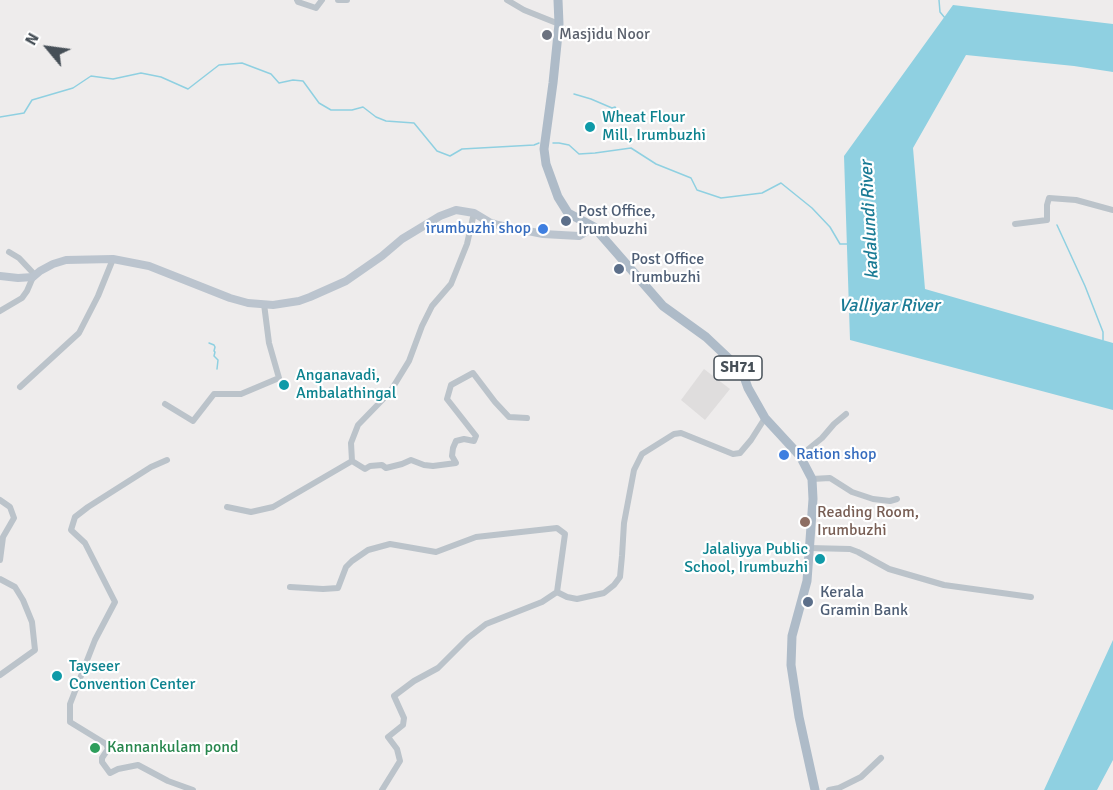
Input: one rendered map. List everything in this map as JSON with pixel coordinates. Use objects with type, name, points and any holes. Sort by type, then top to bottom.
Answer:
[{"type":"main road","name":"SH71","points":[[558,0],[559,24],[545,138],[546,164],[558,197],[568,213],[594,227],[663,306],[706,337],[742,371],[748,388],[765,418],[800,456],[812,479],[813,499],[807,581],[792,636],[791,664],[799,717],[815,790]]},
{"type":"main road","points":[[0,276],[18,278],[34,276],[53,264],[66,260],[113,258],[149,266],[248,303],[283,304],[310,297],[346,281],[402,239],[440,216],[456,210],[474,213],[489,222],[543,234],[579,236],[594,227]]},
{"type":"street","points":[[297,0],[316,8],[322,0]]},
{"type":"street","points":[[338,0],[347,0]]},
{"type":"street","points":[[507,0],[524,10],[559,24]]},
{"type":"street","points":[[1015,224],[1047,220],[1049,198],[1076,200],[1113,210]]},
{"type":"street","points":[[352,461],[351,443],[358,425],[390,392],[409,361],[432,306],[451,284],[468,244],[474,213]]},
{"type":"street","points":[[0,311],[22,298],[34,276],[19,258],[9,252]]},
{"type":"street","points":[[20,387],[79,333],[98,296],[113,258]]},
{"type":"street","points":[[165,404],[193,421],[214,394],[241,394],[279,378],[271,351],[264,304]]},
{"type":"street","points":[[352,461],[365,470],[370,466],[382,465],[386,468],[411,460],[433,466],[456,463],[452,456],[456,441],[464,439],[474,441],[476,436],[447,399],[451,385],[473,373],[509,417],[527,418]]},
{"type":"street","points":[[800,456],[846,414]]},
{"type":"street","points":[[557,592],[567,597],[584,598],[603,593],[620,577],[624,524],[634,470],[642,454],[674,434],[681,433],[733,454],[740,453],[765,418]]},
{"type":"street","points":[[167,460],[151,467],[75,517],[71,530],[84,543],[115,602],[95,640],[70,704],[70,722],[106,744],[108,748],[102,762],[110,773],[138,765],[168,781],[193,790]]},
{"type":"street","points":[[228,507],[251,512],[273,507],[352,461]]},
{"type":"street","points":[[812,479],[830,478],[852,492],[873,500],[897,499]]},
{"type":"street","points":[[0,500],[10,507],[14,518],[3,537],[0,560]]},
{"type":"street","points":[[290,587],[338,588],[346,567],[352,561],[368,550],[390,544],[436,552],[476,537],[557,528],[565,534],[557,592],[542,602],[486,624],[468,638],[438,668],[414,681],[394,696],[404,718],[403,725],[388,737],[397,749],[400,761],[382,790]]},
{"type":"street","points":[[809,549],[850,549],[889,568],[944,585],[1031,597]]},
{"type":"street","points":[[0,579],[15,587],[23,600],[35,634],[35,651],[0,675]]},
{"type":"street","points":[[829,790],[839,788],[861,777],[881,758]]},
{"type":"shaded area","points":[[704,369],[730,389],[705,420],[681,400]]},
{"type":"water","name":"Valliyar River","points":[[953,5],[1113,24],[1113,72],[966,55],[913,148],[925,289],[1113,343],[1113,410],[850,340],[844,156]]},
{"type":"water","points":[[1113,640],[1113,760],[1097,790],[1044,790]]},
{"type":"waterway","points":[[939,0],[940,12],[945,18]]},
{"type":"waterway","points":[[0,117],[24,113],[32,100],[73,88],[91,76],[113,79],[141,73],[161,77],[188,89],[219,65],[242,63],[271,74],[279,83],[293,80],[303,81],[319,103],[331,110],[352,110],[363,107],[386,121],[414,123],[437,151],[450,156],[462,149],[539,143]]},
{"type":"waterway","points":[[574,94],[612,108],[615,107],[617,110]]},
{"type":"waterway","points":[[553,143],[569,145],[579,154],[631,148],[656,164],[691,178],[697,190],[721,198],[762,193],[781,183],[812,208],[830,227],[840,244],[847,244]]},
{"type":"waterway","points":[[1057,225],[1085,286],[1103,332],[1103,340]]},
{"type":"waterway","points":[[209,343],[215,347],[214,356],[218,360],[217,369]]},
{"type":"place","name":"Masjidu Noor","points":[[547,35]]},
{"type":"place","name":"Wheat Flour Mill, Irumbuzhi","points":[[590,127]]},
{"type":"place","name":"Post Office, Irumbuzhi","points":[[566,221]]},
{"type":"place","name":"irumbuzhi shop","points":[[543,229]]},
{"type":"place","name":"Post Office Irumbuzhi","points":[[619,269]]},
{"type":"place","name":"Anganavadi, Ambalathingal","points":[[284,385]]},
{"type":"place","name":"Ration shop","points":[[784,455]]},
{"type":"place","name":"Reading Room, Irumbuzhi","points":[[805,522]]},
{"type":"place","name":"Jalaliyya Public School, Irumbuzhi","points":[[820,559]]},
{"type":"place","name":"Kerala Gramin Bank","points":[[808,602]]},
{"type":"place","name":"Tayseer Convention Center","points":[[57,676]]},
{"type":"place","name":"Kannankulam pond","points":[[95,748]]},
{"type":"water label","name":"kadalundi River","points":[[870,220]]}]
